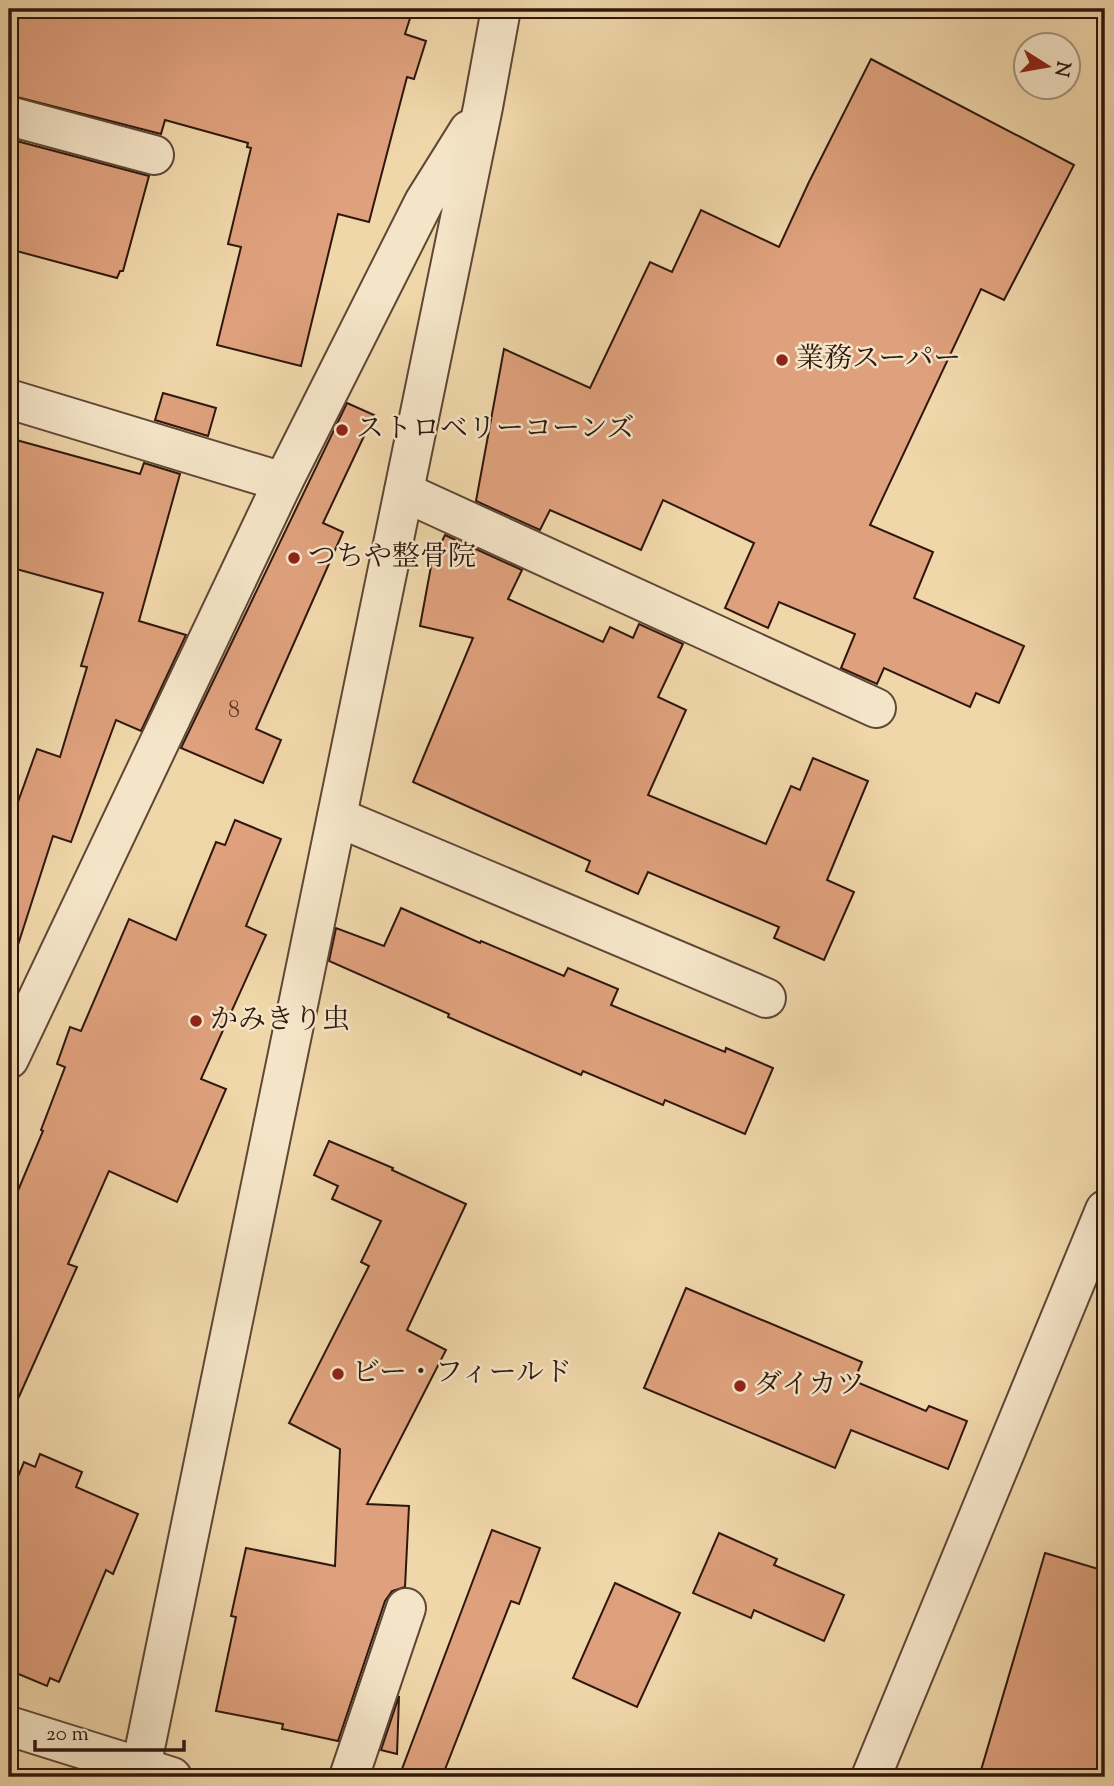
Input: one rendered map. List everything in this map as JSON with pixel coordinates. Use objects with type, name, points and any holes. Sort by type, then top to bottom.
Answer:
[{"type":"street","points":[[9,1726],[151,1774],[337,817],[501,9]]},
{"type":"street","points":[[9,1059],[283,481],[424,202],[483,107]]},
{"type":"street","points":[[9,116],[154,155]]},
{"type":"street","points":[[9,399],[283,481]]},
{"type":"street","points":[[404,492],[876,708]]},
{"type":"street","points":[[337,817],[766,998]]},
{"type":"street","points":[[871,1777],[1105,1210]]},
{"type":"street","points":[[349,1777],[406,1608]]},
{"type":"building","points":[[9,9],[413,9],[405,34],[426,41],[414,79],[407,77],[369,222],[338,214],[301,366],[217,345],[241,247],[228,244],[251,148],[247,147],[248,143],[165,120],[161,134],[9,95]]},
{"type":"building","points":[[871,59],[1074,165],[1004,300],[981,289],[870,525],[933,552],[914,598],[1024,646],[999,703],[976,693],[970,707],[884,668],[877,684],[841,668],[855,634],[779,602],[768,628],[725,608],[754,543],[663,500],[641,550],[550,510],[540,530],[476,501],[504,349],[590,388],[650,262],[672,272],[701,210],[779,247]]},
{"type":"building","points":[[9,139],[149,176],[123,271],[120,271],[117,278],[9,249]]},
{"type":"building","points":[[163,393],[216,408],[208,436],[155,420]]},
{"type":"building","points":[[347,403],[374,415],[323,523],[343,532],[256,729],[281,740],[263,783],[181,748]]},
{"type":"building","points":[[9,438],[140,474],[144,463],[180,474],[139,621],[186,635],[141,731],[116,720],[71,842],[53,836],[17,948],[9,947],[9,827],[37,749],[60,757],[87,667],[81,666],[103,593],[9,567]]},
{"type":"building","points":[[445,535],[522,570],[508,599],[603,642],[610,627],[633,638],[639,624],[683,644],[658,697],[686,710],[648,795],[766,844],[791,786],[800,790],[813,758],[868,781],[827,880],[854,892],[824,960],[774,938],[779,927],[648,872],[638,894],[586,871],[590,861],[413,782],[473,638],[420,626],[432,561]]},
{"type":"building","points":[[235,820],[281,839],[246,926],[266,935],[201,1079],[226,1089],[177,1202],[109,1171],[68,1264],[77,1267],[9,1419],[9,1212],[43,1131],[41,1130],[65,1067],[57,1064],[70,1027],[81,1031],[129,919],[176,940],[216,842],[225,845]]},
{"type":"building","points":[[401,908],[564,976],[568,968],[618,989],[611,1005],[725,1052],[726,1048],[773,1068],[745,1134],[665,1100],[663,1105],[583,1071],[581,1075],[329,961],[336,928],[384,946]]},
{"type":"building","points":[[329,1141],[393,1168],[392,1170],[466,1204],[407,1330],[446,1350],[367,1504],[409,1506],[405,1587],[392,1591],[385,1601],[338,1741],[282,1729],[283,1724],[216,1711],[236,1617],[231,1616],[246,1548],[335,1566],[340,1449],[289,1423],[369,1266],[361,1262],[381,1221],[332,1199],[338,1186],[314,1175]]},
{"type":"building","points":[[686,1288],[862,1362],[854,1381],[926,1411],[929,1406],[967,1421],[948,1469],[851,1430],[835,1468],[644,1388]]},
{"type":"building","points":[[40,1454],[82,1472],[76,1487],[138,1514],[113,1574],[106,1570],[59,1682],[50,1678],[47,1686],[9,1670],[9,1498],[24,1462],[35,1467]]},
{"type":"building","points":[[492,1530],[540,1548],[519,1604],[511,1601],[442,1777],[399,1777]]},
{"type":"building","points":[[719,1533],[777,1559],[774,1565],[844,1595],[824,1641],[754,1610],[751,1618],[693,1593]]},
{"type":"building","points":[[1045,1553],[1105,1571],[1105,1777],[979,1777]]},
{"type":"building","points":[[615,1583],[680,1613],[637,1707],[573,1678]]},
{"type":"building","points":[[399,1696],[397,1754],[381,1750]]},
{"type":"place","name":"業務スーパー","points":[[782,360]]},
{"type":"place","name":"ストロベリーコーンズ","points":[[342,430]]},
{"type":"place","name":"つちや整骨院","points":[[294,558]]},
{"type":"place","name":"かみきり虫","points":[[196,1021]]},
{"type":"place","name":"ビー・フィールド","points":[[338,1374]]},
{"type":"place","name":"ダイカツ","points":[[740,1386]]}]
